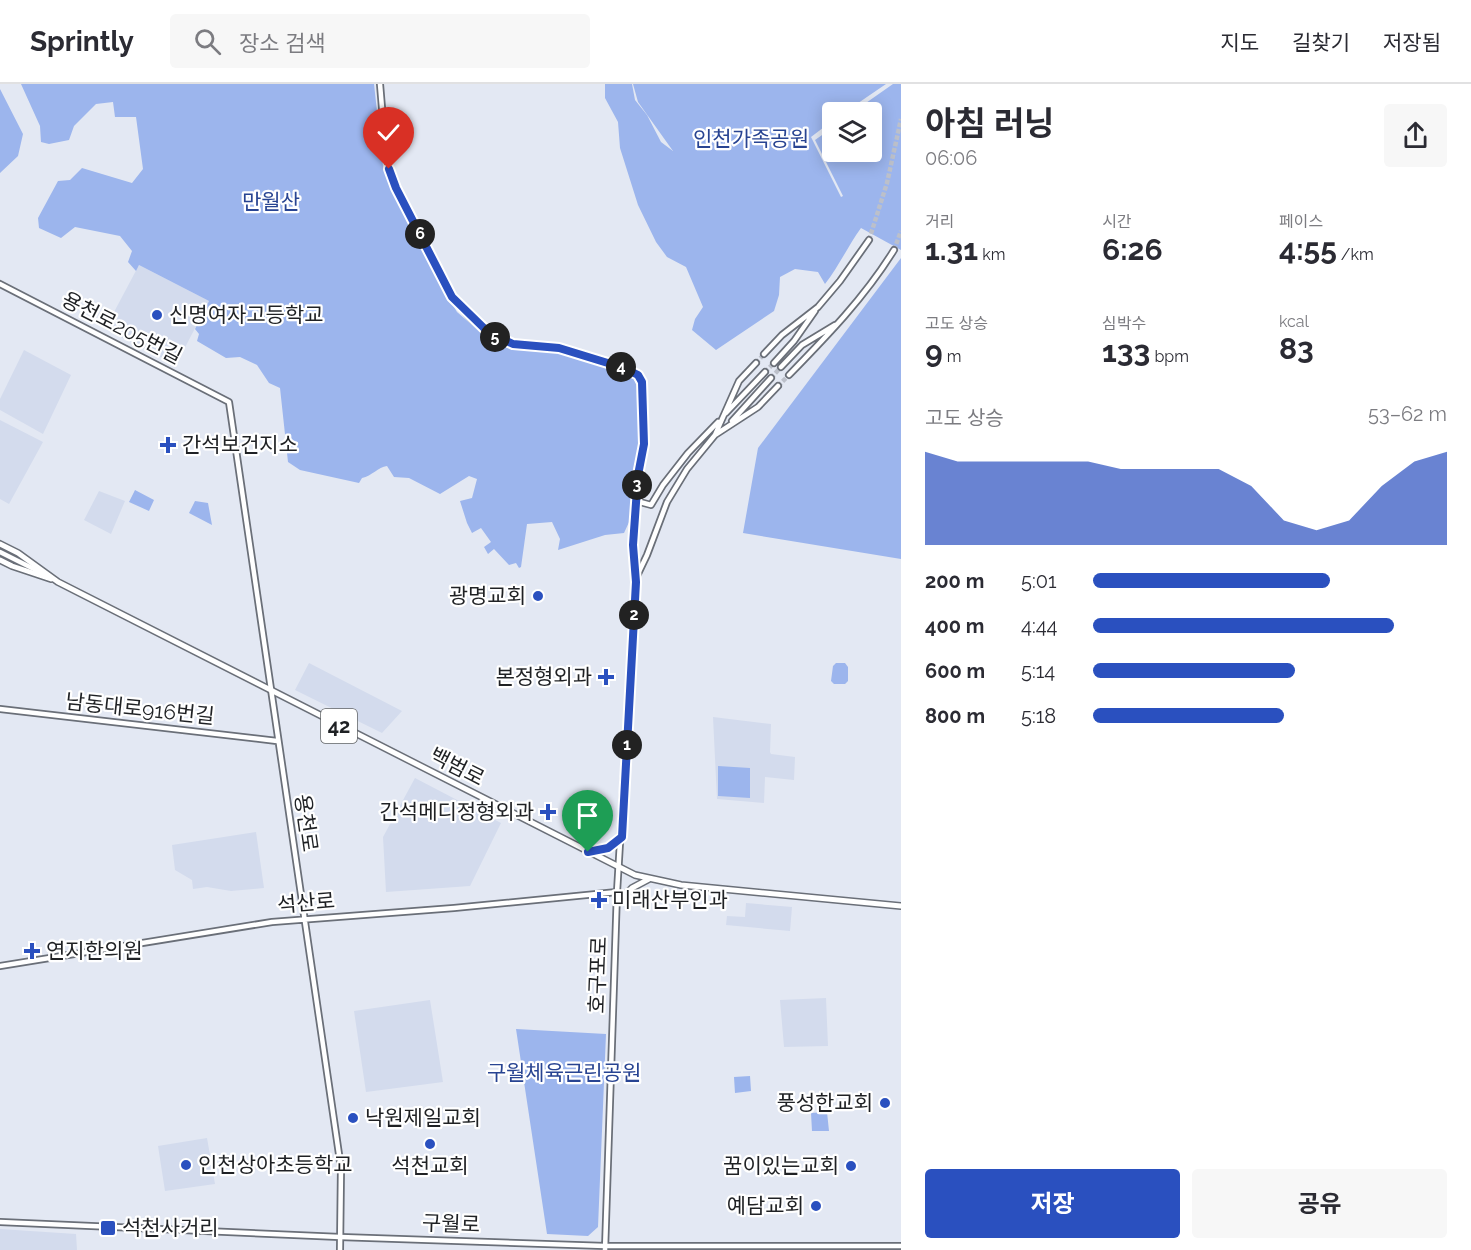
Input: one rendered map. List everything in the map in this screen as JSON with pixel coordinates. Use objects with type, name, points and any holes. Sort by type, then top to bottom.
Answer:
[{"type":"main road","points":[[380,84],[386,156],[393,180],[452,297],[461,308],[488,332],[502,340],[513,344],[559,348],[633,371],[640,377],[644,444],[633,545],[636,578]]},
{"type":"main road","points":[[774,363],[794,341],[869,240]]},
{"type":"main road","points":[[789,375],[841,321],[881,272],[894,250]]},
{"type":"main road","name":"용천로205번길","points":[[0,284],[229,402]]},
{"type":"main road","points":[[764,354],[782,334],[818,307]]},
{"type":"main road","points":[[782,367],[802,345],[841,321]]},
{"type":"main road","name":"호구포로","points":[[605,1248],[617,892],[636,578],[667,502],[687,469],[715,435],[738,381],[756,363]]},
{"type":"main road","name":"호구포로","points":[[722,418],[765,372]]},
{"type":"main road","name":"호구포로","points":[[726,428],[771,378]]},
{"type":"main road","name":"호구포로","points":[[715,435],[758,407],[778,386]]},
{"type":"main road","name":"용천로","points":[[229,402],[341,1168],[340,1250]]},
{"type":"main road","points":[[637,495],[640,502],[651,505],[663,485],[688,453],[722,418]]},
{"type":"main road","name":"백범로","points":[[0,544],[18,553],[58,582]]},
{"type":"main road","name":"백범로","points":[[0,552],[635,875],[681,885],[901,906]]},
{"type":"main road","name":"백범로","points":[[0,560],[58,582]]},
{"type":"main road","name":"남동대로916번길","points":[[0,709],[277,741]]},
{"type":"main road","points":[[588,852],[608,848],[622,837]]},
{"type":"main road","points":[[617,903],[632,888],[650,879]]},
{"type":"main road","name":"석산로","points":[[0,966],[272,922],[617,892]]},
{"type":"main road","name":"구월로","points":[[0,1222],[605,1248],[901,1246]]},
{"type":"shaded area","name":"신명여자고등학교","points":[[139,265],[209,301],[176,365],[105,329]]},
{"type":"shaded area","points":[[24,350],[71,375],[43,434],[0,410],[0,399]]},
{"type":"shaded area","points":[[0,420],[43,442],[9,504],[0,499]]},
{"type":"shaded area","points":[[99,491],[125,501],[111,534],[84,520]]},
{"type":"shaded area","points":[[309,663],[402,711],[382,733],[295,690]]},
{"type":"shaded area","points":[[713,717],[771,724],[770,752],[795,757],[794,780],[765,777],[764,803],[717,799]]},
{"type":"shaded area","points":[[415,778],[501,823],[470,886],[386,892],[383,837]]},
{"type":"shaded area","points":[[256,832],[264,888],[231,891],[207,887],[193,889],[192,880],[175,870],[172,845]]},
{"type":"shaded area","points":[[746,903],[792,907],[790,931],[726,925],[727,916],[745,917]]},
{"type":"shaded area","points":[[826,998],[828,1046],[784,1047],[780,1000]]},
{"type":"shaded area","points":[[430,1000],[443,1082],[366,1092],[354,1011]]},
{"type":"shaded area","name":"인천상아초등학교","points":[[207,1138],[215,1184],[165,1191],[158,1146]]},
{"type":"shaded area","points":[[0,1229],[76,1234],[77,1250],[0,1250]]},
{"type":"green space","name":"만월산","points":[[21,84],[374,84],[383,166],[391,187],[438,280],[457,312],[493,343],[508,348],[558,352],[633,377],[638,389],[638,451],[632,475],[630,520],[624,533],[605,535],[558,550],[560,539],[552,522],[527,524],[519,568],[516,563],[509,565],[494,549],[488,554],[484,547],[491,542],[481,528],[472,533],[467,523],[460,501],[472,498],[477,479],[469,476],[440,494],[409,478],[394,477],[387,466],[362,478],[359,483],[300,470],[288,462],[280,388],[269,383],[257,365],[240,357],[226,358],[197,341],[199,334],[195,329],[209,301],[139,265],[136,271],[128,262],[132,251],[120,236],[75,227],[61,238],[39,228],[38,218],[58,181],[70,180],[82,168],[132,183],[143,169],[136,117],[115,117],[113,102],[96,104],[74,126],[69,140],[49,144],[41,142],[40,126]]},
{"type":"green space","name":"인천가족공원","points":[[605,84],[632,84],[635,100],[647,115],[661,142],[673,151],[638,102],[633,84],[886,84],[860,102],[822,102],[822,129],[811,137],[841,197],[843,196],[826,162],[882,162],[882,102],[867,102],[893,84],[901,84],[901,250],[861,228],[825,284],[818,272],[795,269],[780,277],[779,295],[774,311],[716,350],[692,330],[695,319],[703,307],[686,267],[667,257],[656,242],[638,205],[620,148],[618,122],[605,98]]},
{"type":"green space","points":[[0,89],[23,134],[18,156],[0,173]]},
{"type":"green space","points":[[822,135],[822,154],[815,140]]},
{"type":"green space","points":[[901,258],[901,559],[743,533],[758,448]]},
{"type":"green space","points":[[135,490],[154,500],[149,511],[129,502]]},
{"type":"green space","points":[[195,501],[208,503],[212,525],[189,513]]},
{"type":"green space","points":[[836,663],[845,663],[848,667],[848,681],[845,684],[834,684],[831,681],[833,666]]},
{"type":"green space","points":[[718,766],[750,768],[750,798],[718,796]]},
{"type":"green space","name":"구월체육근린공원","points":[[516,1029],[606,1034],[598,1227],[588,1236],[547,1234]]},
{"type":"green space","points":[[750,1076],[751,1091],[735,1093],[734,1077]]},
{"type":"green space","points":[[827,1112],[829,1131],[812,1131],[811,1113]]},
{"type":"tunnel","points":[[869,240],[887,183],[901,119]]},
{"type":"tunnel","points":[[894,250],[901,231]]},
{"type":"tunnel","points":[[756,363],[764,354]]},
{"type":"tunnel","points":[[765,372],[774,363]]},
{"type":"tunnel","points":[[771,378],[781,367]]},
{"type":"tunnel","points":[[778,386],[789,375]]},
{"type":"place","name":"신명여자고등학교","points":[[157,315]]},
{"type":"place","name":"간석보건지소","points":[[168,445]]},
{"type":"place","name":"광명교회","points":[[538,596]]},
{"type":"place","name":"본정형외과","points":[[606,677]]},
{"type":"place","name":"간석메디정형외과","points":[[548,812]]},
{"type":"place","name":"미래산부인과","points":[[599,900]]},
{"type":"place","name":"연지한의원","points":[[32,951]]},
{"type":"place","name":"풍성한교회","points":[[885,1103]]},
{"type":"place","name":"낙원제일교회","points":[[353,1118]]},
{"type":"place","name":"석천교회","points":[[430,1144]]},
{"type":"place","name":"인천상아초등학교","points":[[186,1165]]},
{"type":"place","name":"꿈이있는교회","points":[[851,1166]]},
{"type":"place","name":"예담교회","points":[[816,1206]]},
{"type":"place","name":"석천사거리","points":[[108,1228]]},
{"type":"route","points":[[389,169],[396,188],[452,297],[488,332],[494,337],[513,344],[559,348],[624,368],[633,371],[642,382],[644,444],[638,475],[633,545],[636,582],[622,837],[608,848],[588,852]]}]
